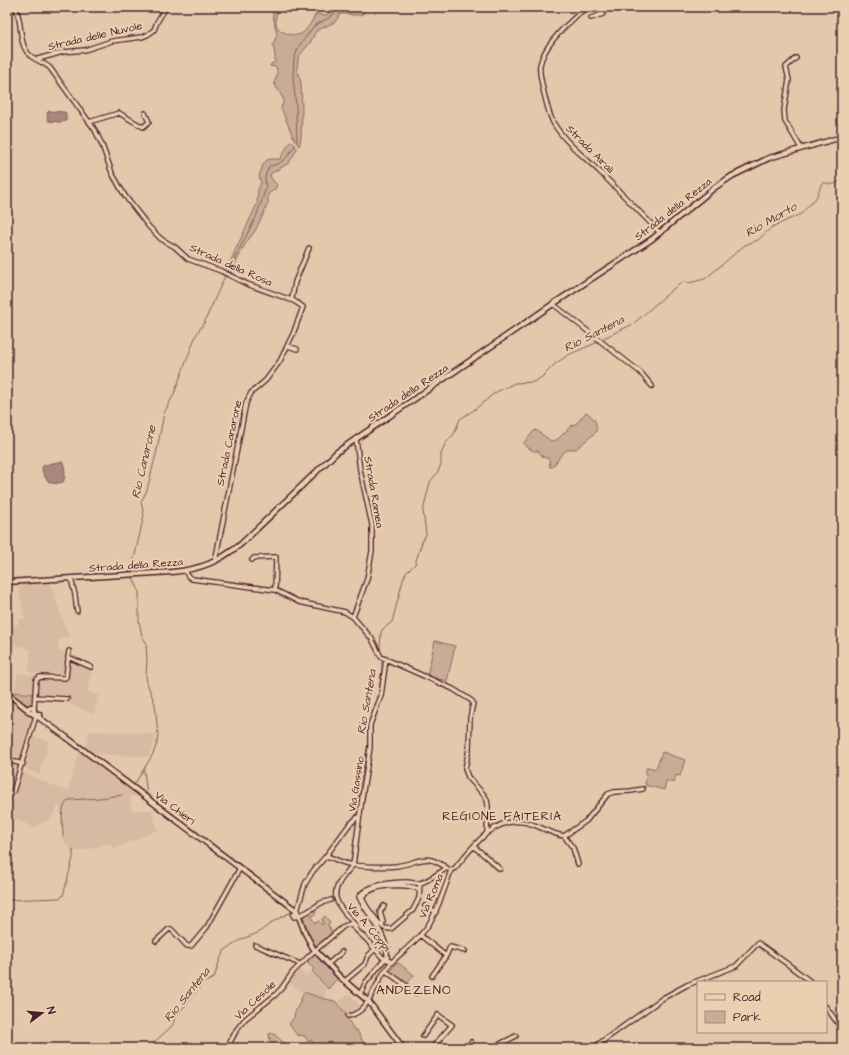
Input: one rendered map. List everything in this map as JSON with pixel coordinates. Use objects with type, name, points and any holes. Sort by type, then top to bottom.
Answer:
[{"type":"main road","name":"Strada della Rezza","points":[[7,582],[184,571],[215,562],[241,544],[327,460],[553,304],[660,233],[704,195],[732,176],[769,158],[842,137]]},
{"type":"main road","name":"Via Chieri","points":[[7,693],[31,708],[38,717],[298,911]]},
{"type":"main road","points":[[298,911],[305,933],[314,950],[345,981],[369,1002],[403,1048]]},
{"type":"street","name":"Strada della Rosa","points":[[15,7],[19,16],[24,47],[31,57],[38,59],[50,68],[95,130],[112,172],[124,196],[149,227],[161,239],[175,247],[188,259],[227,274],[247,284],[292,300]]},
{"type":"street","name":"Strada delle Nuvole","points":[[38,59],[63,52],[85,50],[112,41],[147,35],[154,30],[166,7]]},
{"type":"street","name":"Strada Airali","points":[[587,7],[559,33],[541,61],[539,70],[550,117],[554,125],[570,143],[624,195],[660,233]]},
{"type":"street","points":[[591,18],[603,14],[600,7]]},
{"type":"street","points":[[796,58],[786,67],[789,80],[784,115],[787,126],[801,148]]},
{"type":"street","points":[[89,122],[119,113],[143,127],[149,122],[145,113]]},
{"type":"street","points":[[292,300],[295,282],[309,248]]},
{"type":"street","name":"Strada Canarone","points":[[215,562],[246,403],[251,393],[266,380],[280,361],[288,346],[303,308],[292,300]]},
{"type":"street","points":[[553,304],[640,372],[652,386]]},
{"type":"street","points":[[288,346],[297,349]]},
{"type":"street","name":"Strada Ramea","points":[[354,617],[367,579],[372,551],[372,525],[360,470],[356,439]]},
{"type":"street","points":[[252,560],[254,558],[276,557],[275,590]]},
{"type":"street","points":[[184,571],[192,579],[275,590],[299,602],[345,612],[354,617],[372,639],[383,658],[453,689],[473,702],[470,718],[469,749],[465,769],[468,777],[487,800],[487,832]]},
{"type":"street","points":[[71,578],[77,611]]},
{"type":"street","points":[[31,708],[37,678],[66,677],[69,651]]},
{"type":"street","points":[[68,657],[91,667]]},
{"type":"street","name":"Via Gassino","points":[[353,865],[370,748],[370,725],[381,696],[383,658]]},
{"type":"street","points":[[34,697],[67,699]]},
{"type":"street","points":[[7,796],[14,792],[38,717]]},
{"type":"street","points":[[7,760],[23,764]]},
{"type":"street","points":[[564,836],[586,821],[608,794],[643,789]]},
{"type":"street","points":[[298,911],[305,884],[316,866],[360,814]]},
{"type":"street","points":[[352,823],[356,821],[359,824]]},
{"type":"street","points":[[326,856],[353,865],[393,866],[427,859],[435,860],[451,870],[455,868],[487,832],[504,824],[524,822],[564,836],[573,848],[578,864]]},
{"type":"street","points":[[474,847],[500,870]]},
{"type":"street","name":"Via A. Coppi","points":[[353,865],[336,886],[336,899],[338,906],[386,960]]},
{"type":"street","points":[[156,941],[171,928],[187,946],[191,946],[207,927],[240,868]]},
{"type":"street","points":[[360,994],[366,982],[386,960],[386,945],[382,935],[359,897],[363,892],[370,888],[391,883],[420,883],[447,868]]},
{"type":"street","name":"Via Roma","points":[[369,1002],[379,980],[392,962],[406,951],[428,926],[436,912],[451,870]]},
{"type":"street","points":[[419,889],[408,885],[379,888],[362,897],[382,926],[384,928],[391,929],[413,910],[419,898],[420,883]]},
{"type":"street","points":[[299,916],[313,909],[317,905],[331,900]]},
{"type":"street","points":[[382,926],[383,922],[380,912],[384,906]]},
{"type":"street","points":[[425,906],[436,912]]},
{"type":"street","points":[[373,922],[384,930],[391,931],[401,923]]},
{"type":"street","name":"Via Cesole","points":[[227,1048],[237,1029],[245,1019],[277,993],[300,964],[314,950],[344,926],[350,924],[367,940]]},
{"type":"street","points":[[382,935],[387,939]]},
{"type":"street","points":[[420,935],[446,956]]},
{"type":"street","points":[[697,981],[736,966],[758,943],[810,981]]},
{"type":"street","points":[[255,944],[300,964]]},
{"type":"street","points":[[432,976],[446,956],[450,947],[465,951]]},
{"type":"street","points":[[345,981],[365,964],[368,956],[375,949]]},
{"type":"street","points":[[328,964],[342,952]]},
{"type":"street","points":[[386,960],[392,962]]},
{"type":"street","points":[[386,971],[416,993]]},
{"type":"street","points":[[593,1048],[663,998],[697,981]]},
{"type":"street","points":[[348,1016],[369,1002]]},
{"type":"street","points":[[827,1008],[842,1029]]},
{"type":"street","points":[[423,1036],[438,1015],[452,1025],[432,1048]]},
{"type":"street","points":[[492,1048],[516,1036]]},
{"type":"street","points":[[471,1042],[474,1048]]},
{"type":"shaded area","points":[[49,111],[66,113],[66,121],[48,121],[47,113]]},
{"type":"shaded area","points":[[63,462],[65,478],[63,482],[52,483],[45,477],[42,467],[44,465]]},
{"type":"shaded area","points":[[50,583],[67,632],[70,635],[58,641],[58,650],[67,652],[65,674],[50,672],[49,675],[40,675],[40,673],[31,673],[29,671],[31,650],[26,649],[26,647],[7,645],[7,624],[18,625],[18,619],[25,619],[17,585]]},
{"type":"shaded area","points":[[70,660],[92,670],[87,692],[99,695],[94,714],[66,703],[67,695],[37,693],[38,681],[42,678],[68,680]]},
{"type":"shaded area","points":[[18,673],[35,675],[34,694],[14,692]]},
{"type":"shaded area","points":[[7,696],[35,716],[22,761],[20,762],[7,758]]},
{"type":"shaded area","points":[[91,731],[156,734],[156,736],[149,757],[92,754],[85,749],[89,733]]},
{"type":"shaded area","points":[[33,737],[49,741],[39,775],[26,769],[25,767]]},
{"type":"shaded area","points":[[79,752],[113,776],[112,778],[138,794],[139,797],[130,797],[131,810],[153,810],[153,816],[158,830],[113,849],[111,843],[71,853],[71,850],[63,840],[60,803],[52,817],[34,828],[7,815],[7,805],[11,798],[16,796],[23,772],[58,788],[68,790]]},
{"type":"shaded area","points":[[7,762],[19,765],[13,791],[7,792]]},
{"type":"shaded area","points":[[299,970],[306,976],[311,972],[326,989],[324,999],[299,991],[290,982]]},
{"type":"shaded area","points":[[349,994],[360,1006],[347,1015],[337,1003]]},
{"type":"green space","points":[[277,7],[279,8],[276,16],[276,22],[279,30],[293,35],[298,35],[306,30],[316,14],[324,16],[328,14],[333,7],[366,7],[363,14],[340,14],[335,22],[316,31],[310,43],[299,56],[297,69],[301,83],[302,110],[301,139],[299,146],[294,139],[281,108],[284,100],[274,83],[277,75],[277,69],[276,67],[270,66],[275,62],[273,44],[277,35],[272,11]]},
{"type":"green space","points":[[292,141],[297,149],[289,163],[270,174],[271,178],[277,185],[275,189],[268,194],[268,203],[255,231],[245,244],[231,273],[224,271],[228,266],[257,204],[258,189],[261,183],[259,176],[263,165],[267,160],[280,159]]},
{"type":"green space","points":[[586,412],[595,420],[596,432],[576,449],[567,450],[564,452],[552,467],[550,467],[549,459],[543,457],[538,451],[533,451],[523,444],[536,430],[551,441],[557,440],[571,426],[577,423]]},
{"type":"green space","points":[[435,641],[455,646],[447,681],[427,676]]},
{"type":"green space","points":[[14,692],[34,694],[32,705],[27,705],[13,695]]},
{"type":"green space","points":[[662,752],[685,760],[680,776],[676,775],[674,783],[666,781],[664,790],[645,785],[648,775],[645,774],[647,767],[656,769]]},
{"type":"green space","points":[[314,909],[316,913],[311,917],[315,923],[319,921],[322,925],[322,919],[325,916],[330,923],[328,925],[332,933],[316,946],[309,935],[303,916]]},
{"type":"green space","points":[[314,953],[338,978],[328,989],[312,971],[314,969],[306,960]]},
{"type":"green space","points":[[397,962],[414,975],[406,985],[389,972]]},
{"type":"green space","points":[[304,992],[335,1001],[349,1017],[347,1018],[355,1031],[357,1030],[364,1044],[359,1048],[321,1048],[319,1045],[312,1043],[312,1040],[308,1042],[305,1036],[297,1035],[289,1024],[295,1016],[294,1015]]},
{"type":"green space","points":[[270,1033],[276,1035],[290,1048],[264,1048],[270,1041]]},
{"type":"waterway","points":[[297,142],[296,106],[293,77],[294,59],[299,46],[314,26],[330,17],[340,8],[357,11],[359,7]]},
{"type":"waterway","points":[[227,273],[256,217],[266,188],[265,177],[269,166],[282,162],[295,145]]},
{"type":"waterway","name":"Rio Morto","points":[[600,340],[633,324],[683,282],[689,283],[705,279],[745,245],[758,240],[772,227],[801,214],[816,198],[822,183],[834,184],[842,180]]},
{"type":"waterway","name":"Rio Canarone","points":[[131,572],[144,515],[141,502],[147,490],[164,413],[174,394],[196,335],[204,323],[225,276]]},
{"type":"waterway","name":"Rio Santena","points":[[381,653],[381,632],[392,622],[403,580],[406,573],[415,564],[426,534],[423,511],[430,482],[438,472],[441,464],[441,454],[445,444],[454,434],[460,419],[474,410],[496,392],[515,383],[534,382],[568,355],[598,342]]},
{"type":"waterway","name":"Rio Canarone","points":[[132,575],[139,591],[139,621],[142,636],[146,642],[147,683],[155,704],[158,734],[157,743],[153,754],[134,785]]},
{"type":"waterway","name":"Rio Santena","points":[[377,703],[382,671],[382,658]]},
{"type":"waterway","name":"Rio Santena","points":[[368,739],[369,722]]},
{"type":"waterway","name":"Rio Santena","points":[[357,815],[359,790],[368,744]]},
{"type":"waterway","points":[[144,771],[147,795],[246,870]]},
{"type":"waterway","name":"Rio Canarone","points":[[63,836],[63,812],[64,807],[69,800],[122,795]]},
{"type":"waterway","name":"Rio Canarone","points":[[7,900],[59,898],[63,896],[73,858],[73,850]]},
{"type":"waterway","name":"Rio Santena","points":[[299,899],[302,885],[310,871]]},
{"type":"waterway","name":"Rio Santena","points":[[148,1048],[172,1026],[175,1018],[203,983],[214,978],[220,959],[225,950],[242,939],[258,933],[274,921],[293,911]]},
{"type":"district","name":"REGIONE FAITERIA","points":[[502,816]]},
{"type":"district","name":"ANDEZENO","points":[[414,990]]}]
